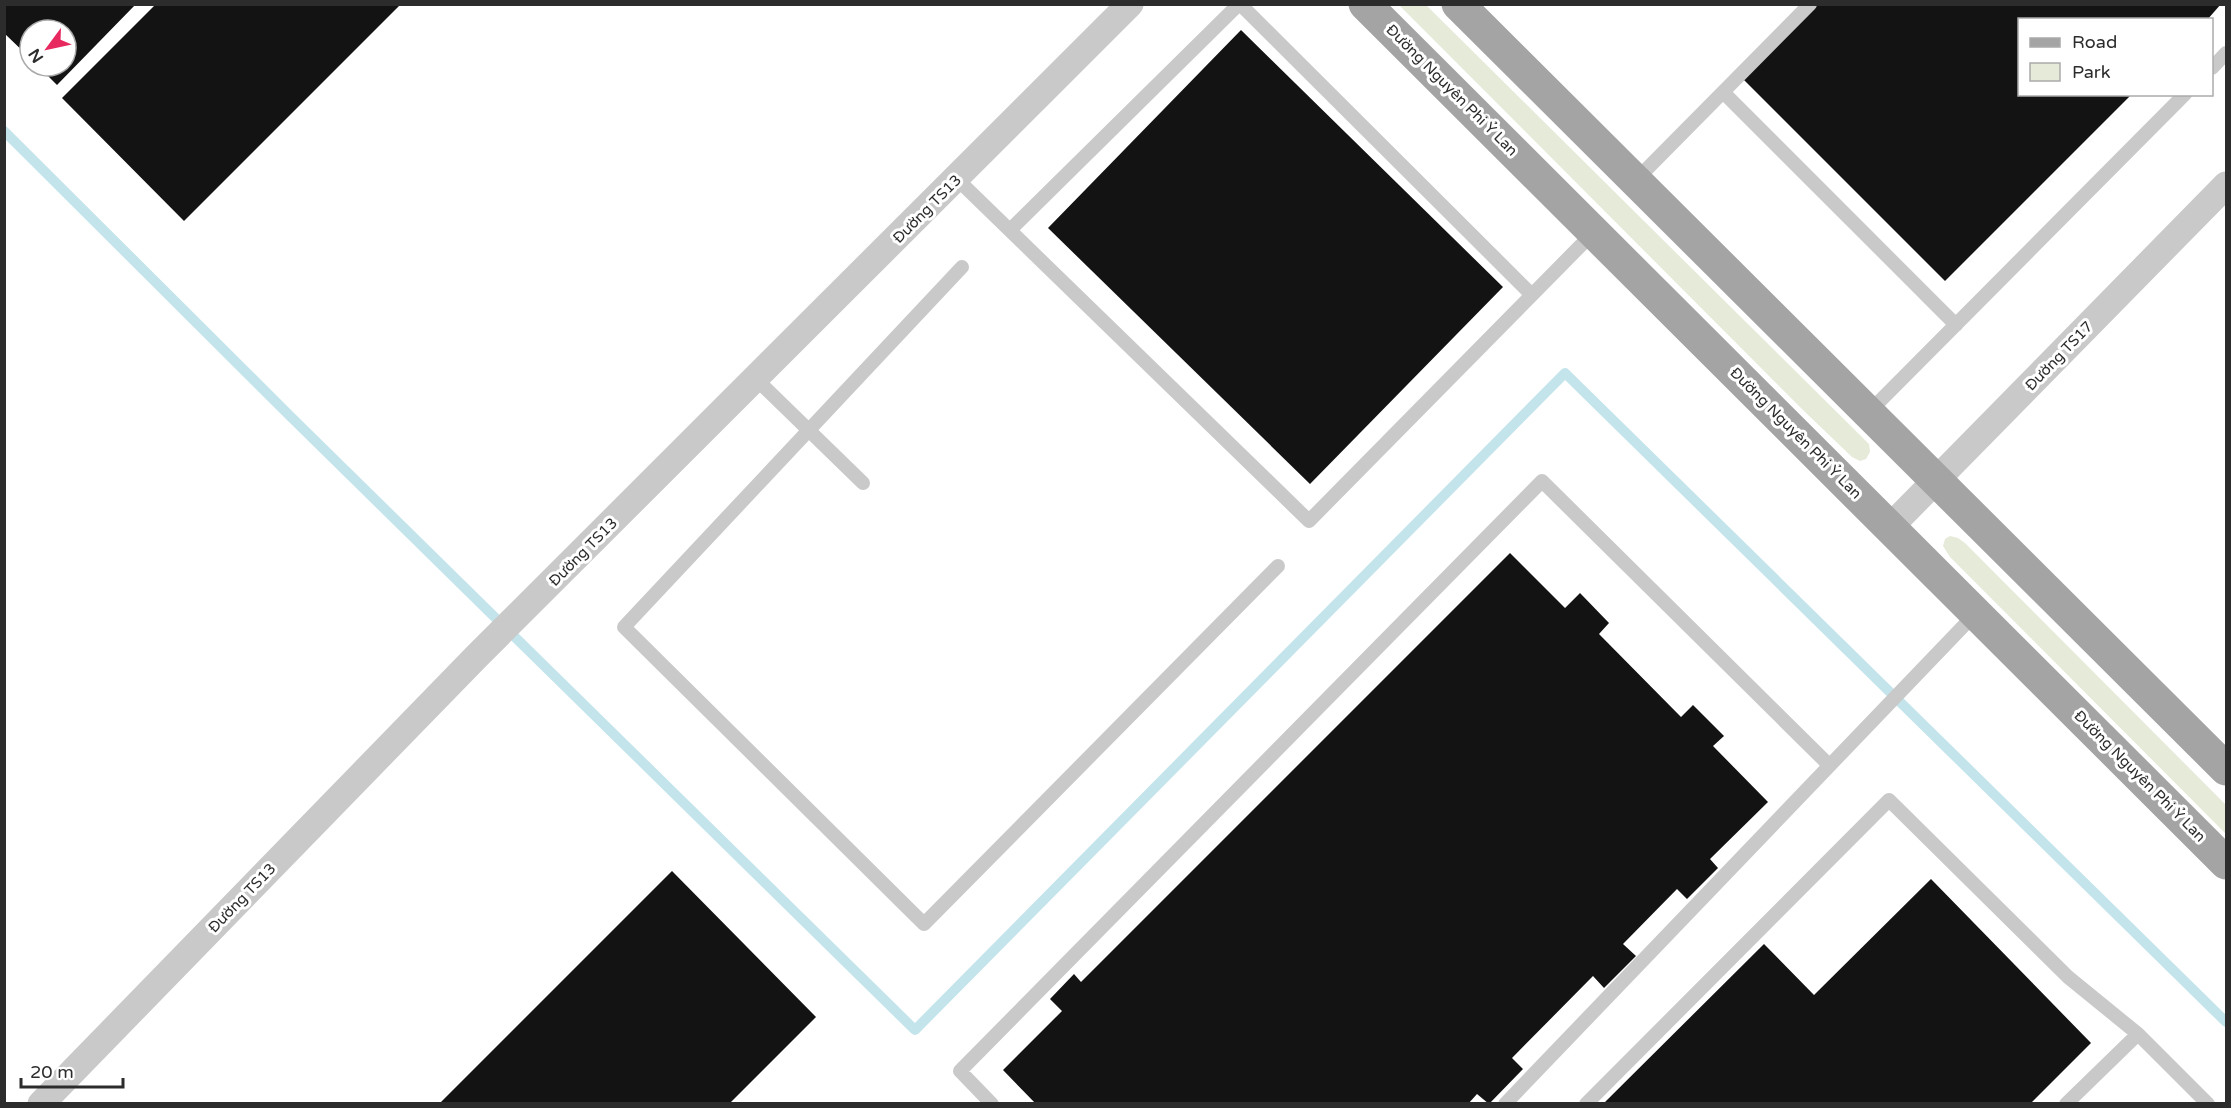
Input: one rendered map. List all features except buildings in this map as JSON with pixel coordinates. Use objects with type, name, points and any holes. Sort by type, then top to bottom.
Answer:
[{"type":"main road","name":"Đường Nguyên Phi Ỷ Lan","points":[[1365,4],[1977,612],[2226,863]]},
{"type":"main road","points":[[1464,6],[1635,181],[2226,769]]},
{"type":"street","name":"Đường TS13","points":[[41,1104],[477,656],[1130,4]]},
{"type":"street","name":"Đường TS17","points":[[1890,527],[2226,185]]},
{"type":"lane","points":[[1010,230],[1240,4],[1532,295]]},
{"type":"lane","points":[[1635,181],[1810,4]]},
{"type":"lane","points":[[2213,66],[2226,53]]},
{"type":"lane","points":[[1723,92],[1956,324]]},
{"type":"lane","points":[[1868,414],[2183,96]]},
{"type":"lane","points":[[957,179],[1309,521],[1594,232]]},
{"type":"lane","points":[[962,267],[624,627],[924,924],[1278,566]]},
{"type":"lane","points":[[756,379],[863,483]]},
{"type":"lane","points":[[992,1104],[960,1071],[1542,481],[1830,765]]},
{"type":"lane","points":[[1505,1104],[1977,612]]},
{"type":"lane","points":[[1586,1104],[1889,800],[2068,977],[2138,1034],[2208,1104]]},
{"type":"lane","points":[[2066,1104],[2138,1034]]},
{"type":"green space","points":[[1399,5],[1426,5],[1869,444],[1870,452],[1866,459],[1860,461],[1852,457],[1805,412]]},
{"type":"green space","points":[[1950,536],[1965,543],[2226,805],[2226,834],[1950,557],[1943,546],[1945,539]]},
{"type":"waterway","points":[[4,131],[291,417],[915,1030],[1565,373],[2226,1022]]}]
